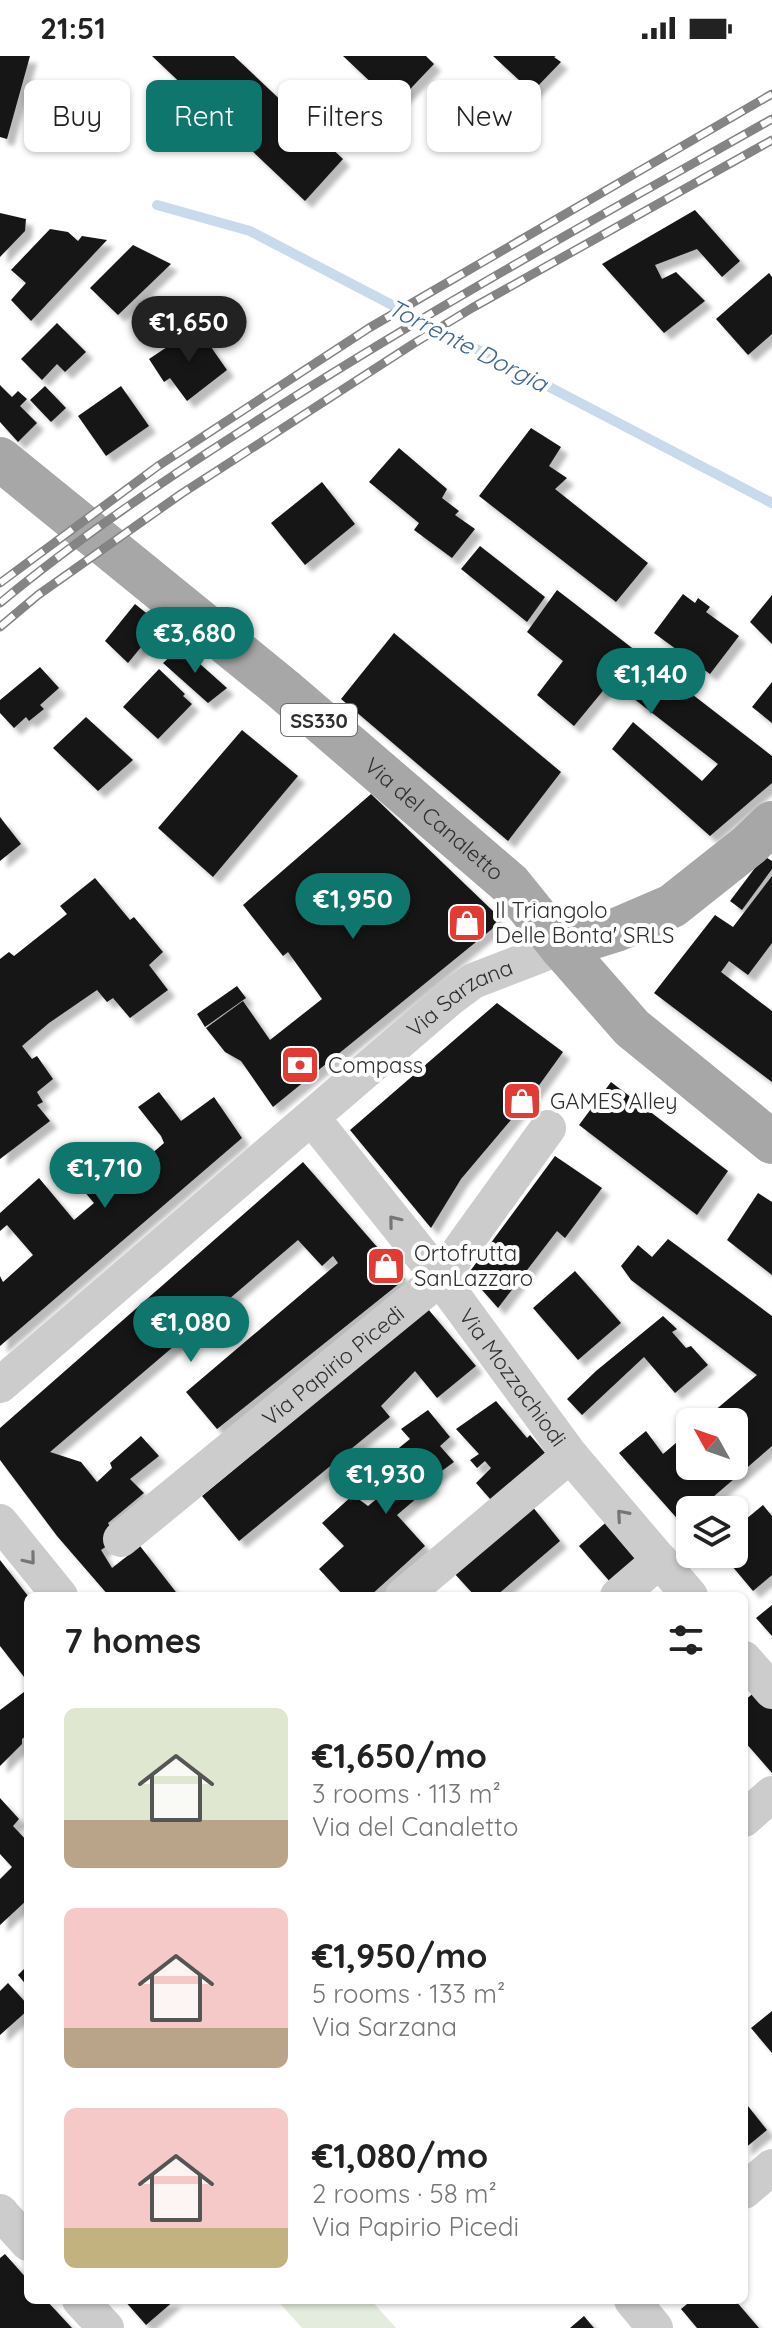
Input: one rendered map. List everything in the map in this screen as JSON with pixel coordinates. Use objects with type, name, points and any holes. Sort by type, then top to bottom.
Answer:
[{"type":"main road","name":"Via del Canaletto","points":[[0,459],[283,689],[510,884],[632,1028],[772,1142]]},
{"type":"main road","name":"Via Sarzana","points":[[561,947],[616,930],[672,906],[772,823]]},
{"type":"street","name":"Via Sarzana","points":[[0,1385],[450,998],[473,981],[561,947]]},
{"type":"street","name":"Via Mozzachiodi","points":[[312,1118],[440,1278],[570,1455],[687,1592]]},
{"type":"street","name":"Via Papirio Picedi","points":[[121,1539],[440,1278],[548,1128]]},
{"type":"street","points":[[408,1592],[570,1455]]},
{"type":"street","points":[[0,1522],[57,1592]]},
{"type":"street","points":[[623,1592],[660,1560]]},
{"type":"street","points":[[748,1664],[772,1691]]},
{"type":"street","points":[[748,1815],[772,1794]]},
{"type":"street","points":[[748,2188],[772,2167]]},
{"type":"street","points":[[0,2212],[24,2239]]},
{"type":"street","points":[[84,2304],[106,2328]]},
{"type":"street","points":[[635,2304],[655,2328]]},
{"type":"green space","points":[[281,2304],[375,2304],[396,2328],[302,2328]]},
{"type":"building","points":[[0,56],[30,56],[7,139],[0,137]]},
{"type":"building","points":[[152,56],[234,56],[259,80],[177,80]]},
{"type":"building","points":[[343,56],[426,56],[434,64],[411,88],[411,80],[368,80]]},
{"type":"building","points":[[493,56],[556,56],[561,62],[541,83],[541,80],[519,80]]},
{"type":"building","points":[[262,82],[278,98],[278,152],[336,152],[343,159],[305,201],[253,152],[262,152]]},
{"type":"building","points":[[695,210],[740,261],[722,277],[697,249],[655,265],[662,279],[676,272],[705,301],[664,333],[602,264]]},
{"type":"building","points":[[0,213],[26,219],[25,231],[0,257]]},
{"type":"building","points":[[50,229],[68,232],[78,241],[82,236],[107,240],[31,321],[11,300],[26,283],[11,270]]},
{"type":"building","points":[[133,245],[171,264],[118,315],[90,288]]},
{"type":"building","points":[[769,273],[772,277],[772,334],[748,355],[716,319]]},
{"type":"building","points":[[57,323],[86,352],[65,372],[57,364],[42,380],[21,359]]},
{"type":"building","points":[[197,327],[227,370],[187,401],[170,378],[164,382],[149,359]]},
{"type":"building","points":[[0,385],[12,397],[18,391],[27,399],[20,406],[37,423],[18,442],[0,422]]},
{"type":"building","points":[[45,386],[66,408],[51,422],[30,400]]},
{"type":"building","points":[[121,386],[149,426],[106,456],[78,416]]},
{"type":"building","points":[[531,428],[561,447],[549,466],[567,478],[555,489],[648,563],[616,602],[479,496]]},
{"type":"building","points":[[399,448],[447,489],[442,498],[459,511],[455,515],[475,529],[452,558],[414,530],[419,523],[369,482]]},
{"type":"building","points":[[322,482],[355,524],[305,565],[271,523]]},
{"type":"building","points":[[480,546],[545,597],[527,622],[461,569]]},
{"type":"building","points":[[557,590],[772,756],[772,783],[710,836],[612,749],[633,722],[702,781],[718,764],[611,681],[574,726],[537,695],[563,661],[527,632]]},
{"type":"building","points":[[683,594],[695,603],[698,598],[710,607],[706,612],[739,636],[710,674],[654,633]]},
{"type":"building","points":[[772,595],[772,644],[750,622]]},
{"type":"building","points":[[135,604],[160,624],[128,663],[105,641]]},
{"type":"building","points":[[394,633],[561,772],[508,841],[341,699]]},
{"type":"building","points":[[181,647],[227,688],[208,703],[163,663]]},
{"type":"building","points":[[40,667],[59,688],[40,705],[44,709],[29,721],[26,717],[14,728],[0,713],[0,700]]},
{"type":"building","points":[[159,669],[192,704],[158,739],[123,707]]},
{"type":"building","points":[[772,682],[772,723],[752,707]]},
{"type":"building","points":[[86,717],[133,760],[98,791],[53,748]]},
{"type":"building","points":[[242,730],[298,776],[213,877],[158,828]]},
{"type":"building","points":[[371,794],[494,912],[496,922],[492,929],[273,1107],[241,1061],[225,1052],[206,1028],[243,1001],[270,1040],[322,999],[288,952],[283,956],[243,905]]},
{"type":"building","points":[[0,817],[21,844],[0,861]]},
{"type":"building","points":[[764,856],[772,861],[772,869],[742,910],[730,901]]},
{"type":"building","points":[[772,876],[772,943],[748,975],[729,961],[721,972],[772,1011],[772,1082],[654,993],[715,915],[733,927]]},
{"type":"building","points":[[95,878],[130,920],[134,917],[163,952],[149,965],[168,990],[130,1018],[113,998],[107,1002],[97,990],[22,1046],[32,1059],[37,1056],[53,1079],[37,1092],[43,1102],[37,1105],[50,1121],[0,1159],[0,959],[9,952],[14,956],[67,914],[60,906]]},
{"type":"building","points":[[237,986],[246,998],[205,1027],[197,1014]]},
{"type":"building","points":[[497,1003],[563,1052],[532,1095],[461,1179],[431,1228],[350,1130]]},
{"type":"building","points":[[611,1082],[728,1171],[697,1215],[579,1125]]},
{"type":"building","points":[[159,1092],[181,1121],[214,1097],[242,1138],[0,1346],[0,1276],[3,1282],[33,1255],[7,1225],[0,1231],[0,1213],[39,1178],[74,1220],[94,1203],[83,1190],[94,1179],[107,1192],[164,1143],[138,1107]]},
{"type":"building","points":[[555,1156],[602,1188],[565,1238],[557,1231],[498,1308],[468,1274]]},
{"type":"building","points":[[303,1162],[405,1279],[217,1429],[186,1392],[338,1263],[333,1256],[322,1266],[298,1240],[50,1452],[81,1462],[97,1482],[112,1468],[110,1463],[141,1436],[159,1456],[130,1479],[144,1493],[108,1523],[117,1539],[101,1550],[112,1568],[140,1546],[176,1592],[106,1592],[57,1536],[0,1460],[0,1428]]},
{"type":"building","points":[[758,1193],[772,1202],[772,1275],[727,1240]]},
{"type":"building","points":[[668,1239],[772,1316],[772,1446],[748,1467],[748,1408],[718,1408],[757,1375],[631,1280],[621,1266],[638,1245],[652,1257]]},
{"type":"building","points":[[575,1271],[621,1323],[578,1360],[533,1308]]},
{"type":"building","points":[[428,1309],[476,1366],[437,1398],[415,1371],[381,1406],[390,1417],[239,1541],[202,1496]]},
{"type":"building","points":[[663,1316],[677,1329],[672,1332],[686,1348],[691,1346],[708,1365],[675,1393],[644,1357],[582,1415],[567,1399]]},
{"type":"building","points":[[496,1401],[527,1438],[530,1435],[545,1453],[491,1500],[476,1483],[491,1468],[485,1461],[477,1468],[470,1460],[479,1454],[456,1429]]},
{"type":"building","points":[[428,1410],[450,1437],[440,1446],[454,1462],[428,1481],[432,1485],[397,1515],[425,1546],[374,1592],[340,1592],[319,1569],[344,1546],[322,1523],[353,1495],[368,1506],[402,1478],[389,1456],[410,1439],[401,1429]]},
{"type":"building","points":[[646,1431],[663,1454],[676,1443],[676,1480],[733,1480],[714,1496],[676,1496],[676,1517],[619,1453]]},
{"type":"building","points":[[763,1505],[772,1516],[772,1575],[753,1591],[734,1568],[748,1568],[748,1517]]},
{"type":"building","points":[[532,1506],[560,1541],[501,1592],[471,1592],[453,1572]]},
{"type":"building","points":[[611,1518],[643,1555],[611,1583],[579,1546]]},
{"type":"building","points":[[0,1560],[25,1592],[24,1677],[0,1646]]},
{"type":"building","points":[[772,1605],[772,1636],[756,1618]]},
{"type":"building","points":[[757,1690],[772,1709],[772,1773],[748,1746],[748,1698]]},
{"type":"building","points":[[24,1692],[22,1744],[0,1766],[0,1710]]},
{"type":"building","points":[[0,1798],[19,1819],[13,1826],[24,1838],[24,1903],[0,1925],[0,1879],[12,1867],[0,1854]]},
{"type":"building","points":[[8,1983],[24,2001],[24,2014],[0,2035],[0,1991]]},
{"type":"building","points":[[772,2011],[772,2053],[751,2028]]},
{"type":"building","points":[[748,2106],[767,2130],[748,2146]]},
{"type":"building","points":[[5,2254],[24,2275],[24,2304],[50,2304],[72,2328],[0,2328],[0,2258]]},
{"type":"building","points":[[128,2304],[170,2304],[146,2325]]},
{"type":"building","points":[[687,2304],[738,2304],[759,2328],[697,2328],[681,2309]]},
{"type":"building","points":[[584,2316],[594,2328],[570,2328]]},
{"type":"waterway","name":"Torrente Dorgia","points":[[157,205],[250,231],[772,503]]},
{"type":"railway","points":[[0,583],[158,466],[369,328],[772,94]]},
{"type":"railway","points":[[0,603],[118,513],[371,349],[772,119]]},
{"type":"railway","points":[[0,627],[38,595],[181,494],[413,344],[772,140]]},
{"type":"place","name":"Il Triangolo Delle Bonta' SRLS","points":[[467,923]]},
{"type":"place","name":"Compass","points":[[300,1065]]},
{"type":"place","name":"GAMES Alley","points":[[522,1101]]},
{"type":"place","name":"Ortofrutta SanLazzaro","points":[[386,1266]]}]
